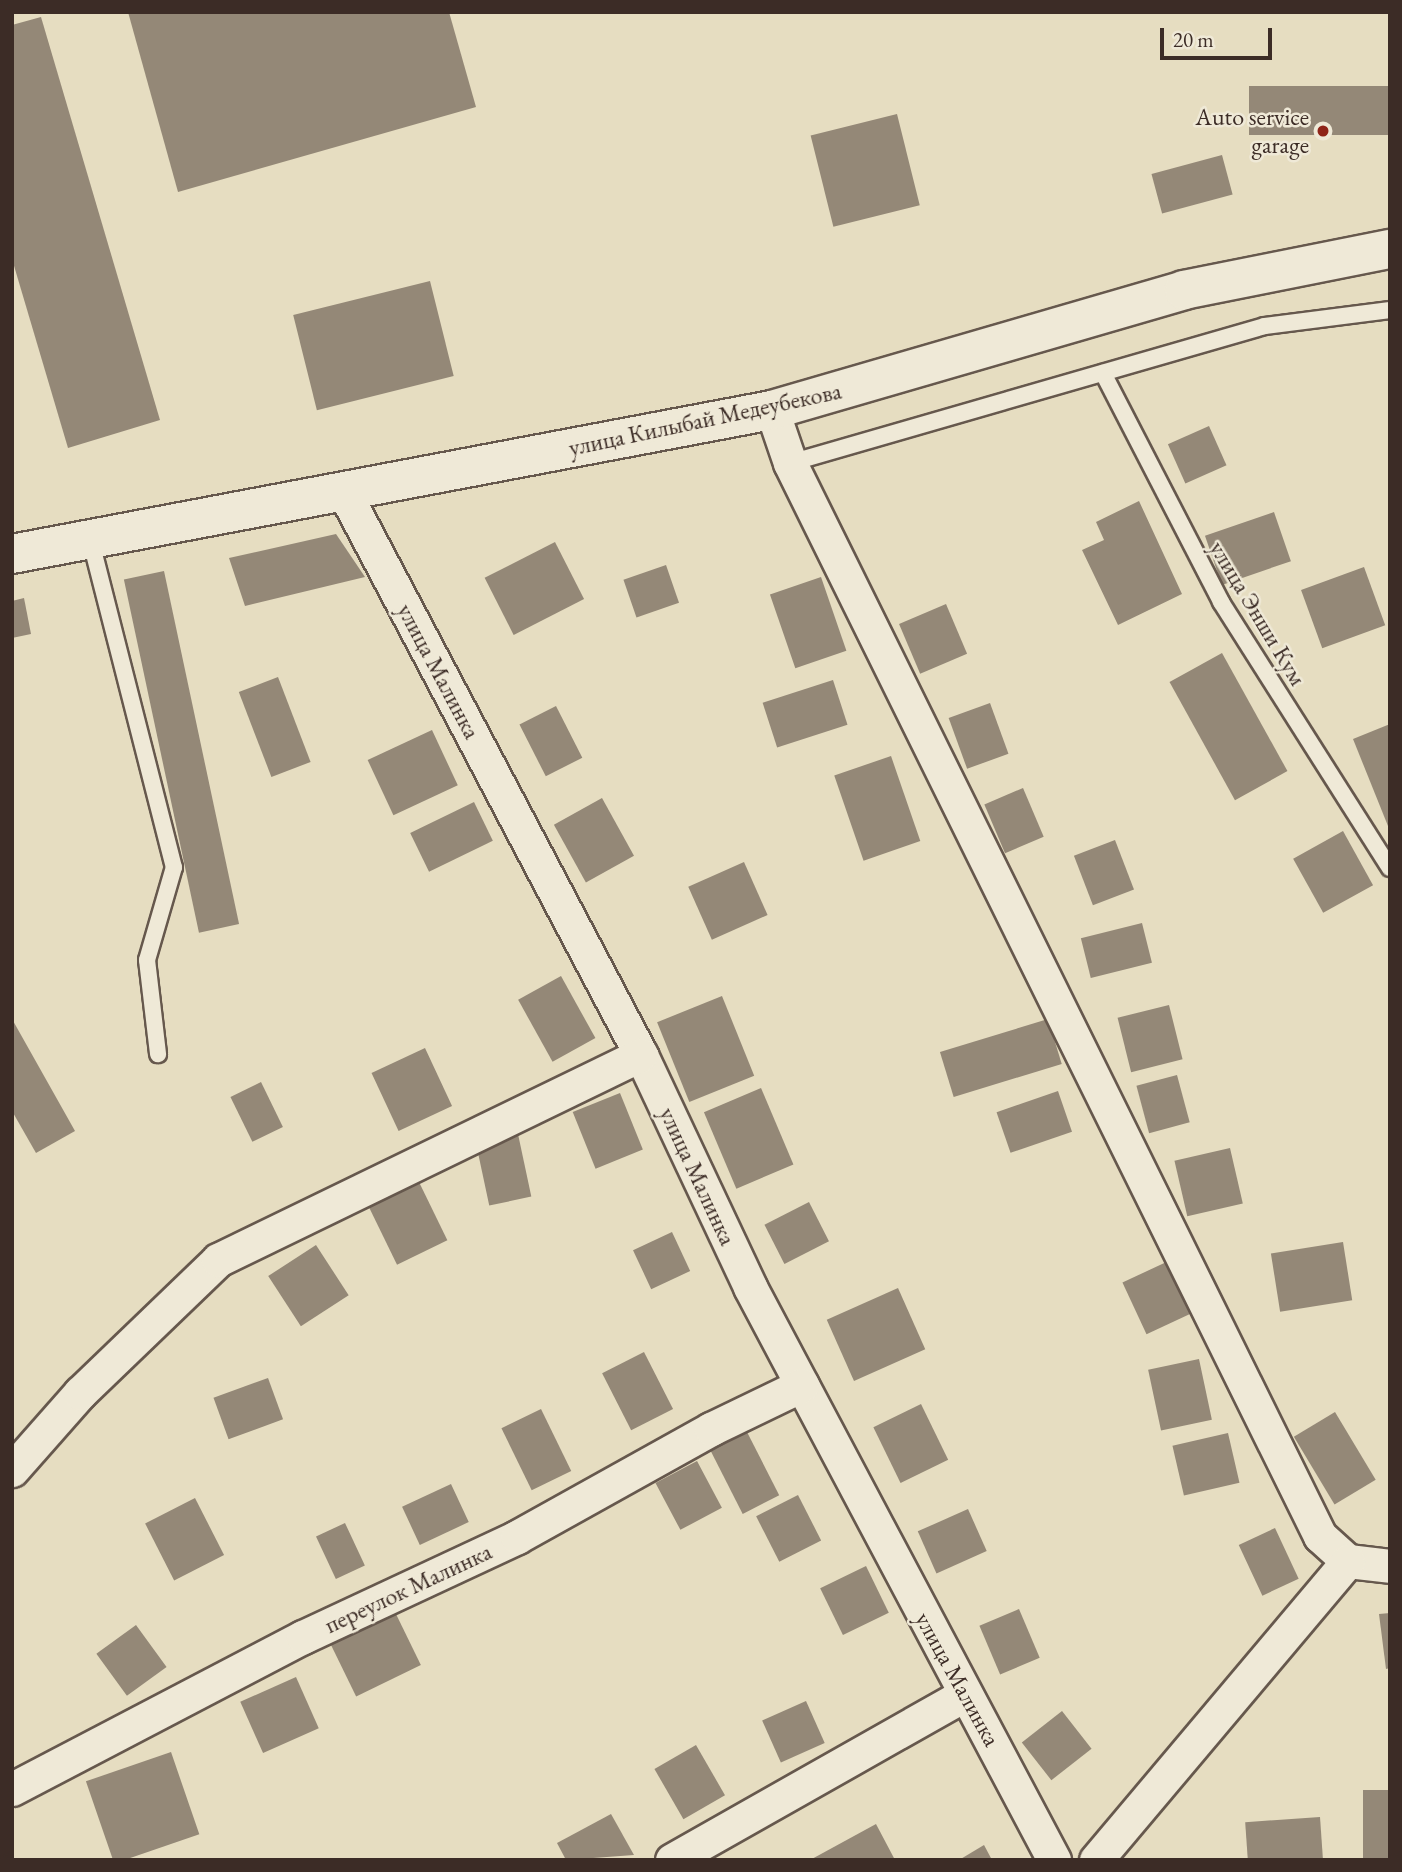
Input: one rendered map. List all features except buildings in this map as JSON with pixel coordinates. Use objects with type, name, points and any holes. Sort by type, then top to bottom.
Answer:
[{"type":"main road","name":"улица Килыбай Медеубекова","points":[[12,554],[772,410],[1184,289],[1390,249]]},
{"type":"street","points":[[772,410],[790,463],[1320,1536],[1348,1561],[1390,1566]]},
{"type":"street","name":"улица Малинка","points":[[343,490],[641,1055],[802,1385],[964,1695],[1054,1860]]},
{"type":"street","points":[[12,1470],[80,1393],[218,1260],[641,1055]]},
{"type":"street","name":"переулок Малинка","points":[[12,1789],[303,1637],[517,1537],[711,1429],[802,1385]]},
{"type":"street","points":[[1096,1860],[1348,1561]]},
{"type":"street","points":[[671,1860],[964,1695]]},
{"type":"lane","points":[[790,463],[1265,326],[1390,310]]},
{"type":"lane","name":"улица Энши Кум","points":[[1103,373],[1221,602],[1390,868]]},
{"type":"lane","points":[[90,538],[174,867],[147,960],[158,1054]]},
{"type":"place","name":"Auto service garage","points":[[1323,131]]}]
